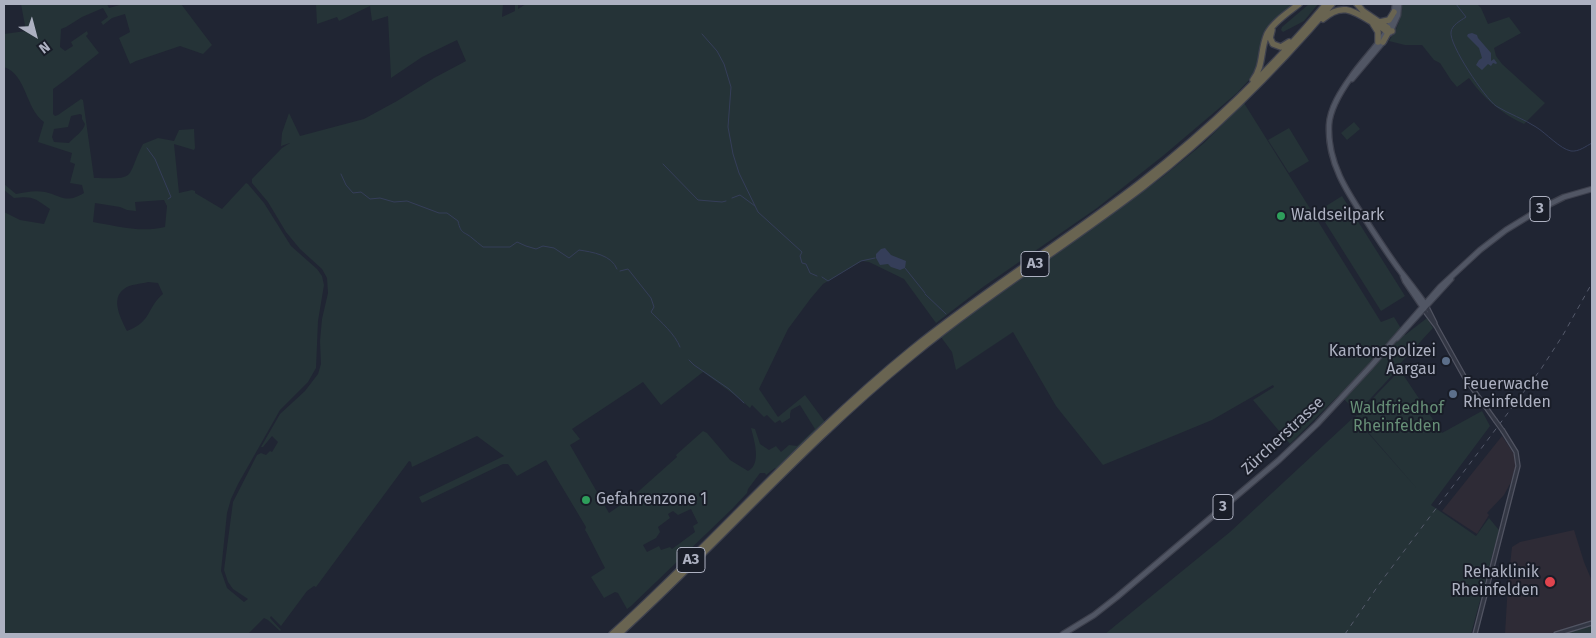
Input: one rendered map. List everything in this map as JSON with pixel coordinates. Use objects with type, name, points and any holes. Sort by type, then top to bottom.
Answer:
[{"type":"highway","points":[[1300,4],[1272,31],[1270,38],[1273,44],[1281,47],[1291,41],[1311,22]]},
{"type":"highway","points":[[1244,92],[1259,70],[1268,32],[1273,25],[1300,4]]},
{"type":"highway","name":"A3","points":[[619,634],[704,554],[834,418],[911,350],[976,300],[1141,182],[1194,139],[1244,92],[1326,4]]},
{"type":"highway","name":"A3","points":[[612,634],[770,483],[908,358],[979,303],[1121,203],[1188,150],[1247,96],[1332,4]]},
{"type":"highway","points":[[1357,4],[1389,30]]},
{"type":"highway","points":[[1310,30],[1331,13],[1339,10],[1358,13],[1371,22],[1389,30]]},
{"type":"highway","points":[[1380,22],[1389,20],[1394,12]]},
{"type":"highway","points":[[1371,22],[1378,32],[1381,42]]},
{"type":"highway","points":[[1381,42],[1389,30]]},
{"type":"main road","points":[[1389,30],[1395,4]]},
{"type":"main road","points":[[1389,30],[1398,15],[1399,4]]},
{"type":"main road","points":[[1381,42],[1345,90],[1334,112],[1330,134],[1330,150],[1342,183],[1425,307]]},
{"type":"main road","name":"Zürcherstrasse","points":[[1063,634],[1094,615],[1117,597],[1279,460],[1317,424],[1414,316],[1425,307],[1435,292],[1489,243],[1528,216],[1564,197],[1592,189]]},
{"type":"main road","name":"Zürcherstrasse","points":[[1394,340],[1401,335],[1455,274]]},
{"type":"main road","points":[[1417,295],[1426,296],[1435,292]]},
{"type":"main road","points":[[1414,316],[1417,306],[1417,295]]},
{"type":"street","points":[[1425,307],[1465,378],[1516,452],[1518,466],[1474,634]]},
{"type":"street","points":[[1556,634],[1592,623]]},
{"type":"shaded area","points":[[1502,436],[1516,457],[1516,464],[1511,482],[1504,495],[1487,513],[1489,515],[1477,534],[1442,511]]},
{"type":"shaded area","name":"Rehaklinik Rheinfelden","points":[[1574,530],[1592,581],[1592,621],[1549,634],[1505,634],[1512,547],[1520,542]]},
{"type":"green space","points":[[21,4],[107,4],[109,8],[123,4],[181,4],[212,45],[203,54],[180,46],[130,64],[119,38],[130,32],[125,14],[112,18],[103,25],[101,22],[108,17],[103,8],[61,29],[60,47],[65,51],[73,46],[71,42],[87,31],[88,34],[86,36],[99,53],[53,89],[53,114],[55,116],[58,115],[81,99],[83,100],[94,178],[125,177],[129,174],[143,144],[158,138],[174,141],[179,130],[194,129],[194,150],[174,144],[179,193],[195,191],[195,193],[222,209],[246,183],[248,184],[264,203],[291,246],[317,269],[322,276],[324,285],[318,321],[316,368],[308,382],[280,410],[238,484],[227,513],[221,571],[227,588],[244,602],[248,599],[233,589],[228,582],[224,570],[233,502],[257,455],[261,453],[266,455],[270,451],[272,452],[278,442],[272,436],[261,447],[280,414],[305,391],[318,374],[321,364],[320,341],[322,319],[328,293],[327,278],[322,269],[300,249],[286,232],[268,202],[252,183],[252,179],[282,148],[290,143],[281,146],[282,133],[289,113],[300,136],[364,119],[466,61],[457,40],[422,57],[391,78],[388,16],[372,21],[370,6],[339,21],[337,17],[317,24],[316,4],[503,4],[502,17],[515,11],[515,4],[518,4],[518,9],[526,4],[1295,4],[1271,25],[1257,67],[1249,80],[1237,93],[1164,155],[1097,208],[983,287],[936,323],[904,279],[869,262],[862,261],[823,284],[788,329],[759,389],[778,417],[805,395],[825,422],[776,469],[766,475],[765,473],[760,473],[747,493],[732,509],[627,609],[618,593],[615,592],[604,598],[591,577],[605,568],[585,530],[586,527],[546,460],[517,476],[508,464],[503,464],[422,503],[419,497],[504,456],[477,436],[412,467],[409,461],[316,587],[314,586],[307,591],[281,626],[271,616],[270,618],[281,630],[264,618],[248,634],[4,634],[4,212],[20,220],[44,224],[50,209],[33,199],[25,197],[14,198],[4,190],[4,184],[16,194],[41,191],[68,199],[84,193],[82,185],[70,183],[75,164],[70,162],[72,153],[38,142],[44,122],[33,109],[17,77],[12,71],[4,67],[4,34],[26,31]],"holes":[[[82,115],[85,124],[83,129],[69,143],[54,142],[52,137],[54,129],[68,127],[71,116]],[[164,200],[167,206],[165,227],[138,229],[93,222],[95,203],[136,211],[135,202]],[[148,282],[158,283],[163,294],[145,319],[127,331],[117,304],[120,293],[126,287]],[[703,372],[750,408],[752,405],[764,417],[767,415],[775,423],[780,420],[782,423],[790,418],[791,410],[800,405],[815,429],[797,446],[789,445],[781,452],[776,446],[769,450],[760,444],[755,429],[751,428],[756,457],[755,463],[748,471],[730,460],[707,433],[703,431],[631,498],[609,513],[570,445],[580,439],[572,429],[643,382],[661,405]],[[691,509],[698,523],[693,526],[695,532],[672,549],[670,547],[661,550],[659,546],[647,552],[643,545],[656,538],[660,532],[658,527],[670,518],[668,514],[673,511],[678,515]]]},
{"type":"green space","points":[[1309,4],[1318,4],[1304,21],[1283,32],[1281,30],[1282,27]]},
{"type":"green space","points":[[1402,4],[1477,4],[1481,8],[1488,24],[1509,17],[1521,33],[1494,48],[1496,56],[1502,64],[1545,103],[1524,124],[1494,105],[1469,78],[1457,87],[1440,63],[1434,60],[1422,45],[1405,45],[1389,41],[1398,23]]},
{"type":"green space","points":[[1244,103],[1381,322],[1394,317],[1405,335],[1427,318],[1433,328],[1358,412],[1339,395],[1290,444],[1253,400],[1274,387],[1273,385],[1212,420],[1103,465],[1056,406],[1013,332],[956,370],[952,352],[941,337],[1160,179],[1204,143]]},
{"type":"green space","points":[[1354,122],[1360,129],[1347,140],[1341,133]]},
{"type":"green space","points":[[1289,128],[1309,161],[1289,173],[1268,140]]},
{"type":"green space","points":[[1342,196],[1405,296],[1381,311],[1318,211]]},
{"type":"green space","name":"Waldfriedhof Rheinfelden","points":[[1400,370],[1442,433],[1482,411],[1490,426],[1431,505],[1476,536],[1489,518],[1499,530],[1471,634],[1105,634],[1230,532],[1354,417],[1419,491],[1355,417]]},
{"type":"green space","points":[[1592,624],[1592,634],[1560,634]]},
{"type":"water","points":[[1472,33],[1477,35],[1491,53],[1491,61],[1494,59],[1496,64],[1493,63],[1491,66],[1488,64],[1482,70],[1476,65],[1482,58],[1479,48],[1467,36]]},
{"type":"water","points":[[885,248],[891,255],[906,261],[905,268],[900,270],[888,264],[880,265],[876,254]]},
{"type":"waterway","points":[[1456,4],[1466,17],[1453,27],[1451,32],[1452,39],[1461,59],[1491,101],[1501,109],[1527,121],[1567,150],[1577,151],[1592,143]]},
{"type":"waterway","points":[[702,34],[717,51],[724,64],[731,87],[728,127],[739,173],[758,212],[802,252],[800,256],[802,263],[806,264],[810,273],[817,276]]},
{"type":"waterway","points":[[147,148],[155,159],[171,197],[168,199]]},
{"type":"waterway","points":[[663,164],[698,200],[726,201]]},
{"type":"waterway","points":[[341,174],[346,185],[353,193],[361,192],[370,199],[380,198],[394,202],[407,201],[439,213],[447,213],[458,221],[463,232],[483,247],[510,247],[517,242],[536,249],[543,246],[554,248],[569,258],[579,250],[606,257],[611,260],[617,269]]},
{"type":"waterway","points":[[732,198],[740,195],[755,206]]},
{"type":"waterway","points":[[822,277],[828,281],[861,261],[875,258]]},
{"type":"waterway","points":[[905,268],[925,293]]},
{"type":"waterway","points":[[620,271],[628,269],[651,298],[654,307],[651,312],[671,333],[680,347]]},
{"type":"waterway","points":[[925,294],[946,314]]},
{"type":"waterway","points":[[689,360],[729,389],[744,403]]},
{"type":"railway","points":[[1345,634],[1380,583],[1541,369],[1563,335],[1592,283]]},
{"type":"place","name":"Waldseilpark","points":[[1281,216]]},
{"type":"place","name":"Kantonspolizei Aargau","points":[[1446,361]]},
{"type":"place","name":"Feuerwache Rheinfelden","points":[[1453,394]]},
{"type":"place","name":"Gefahrenzone 1","points":[[586,500]]},
{"type":"place","name":"Rehaklinik Rheinfelden","points":[[1550,582]]}]
